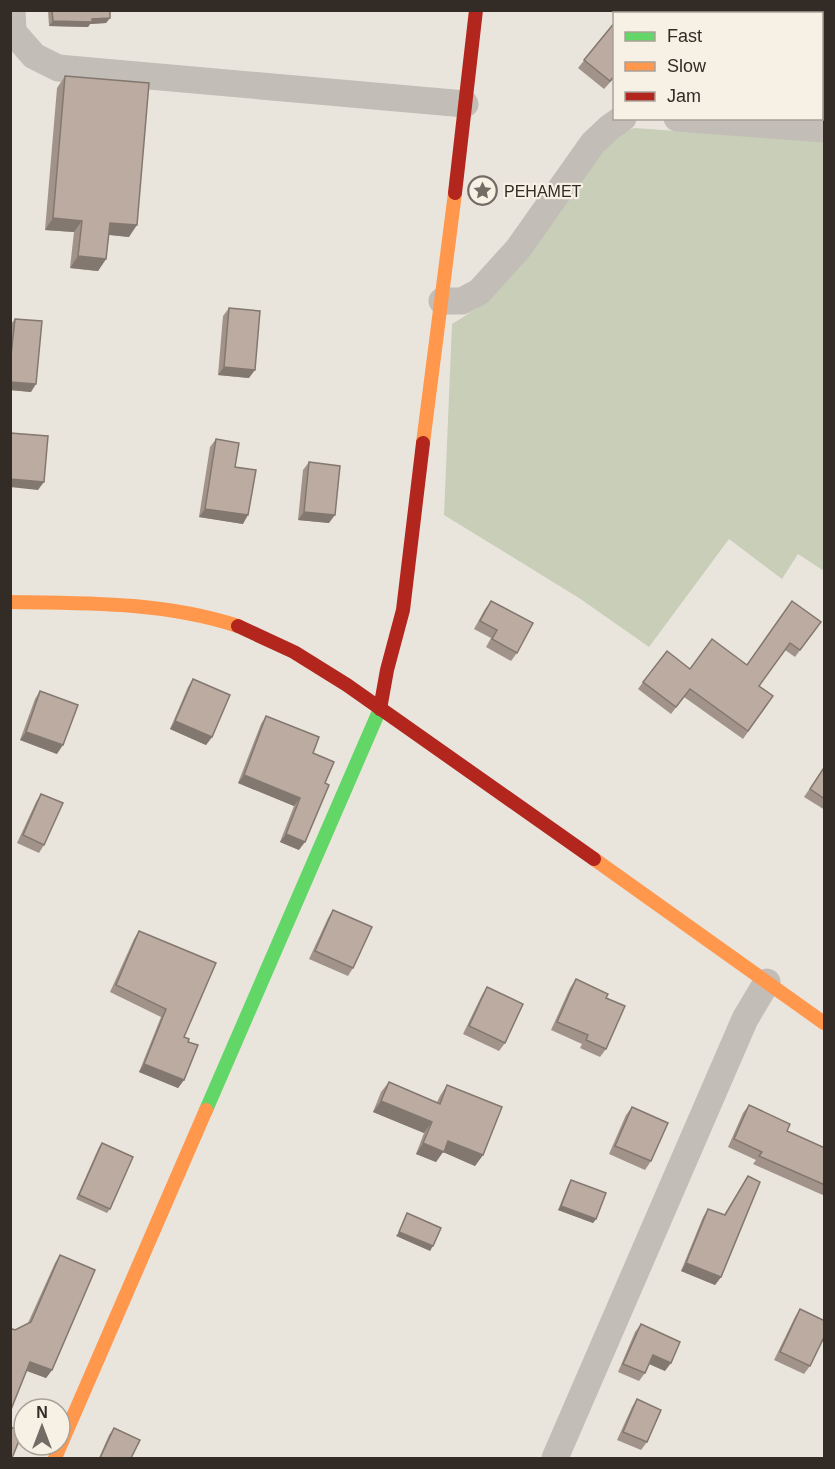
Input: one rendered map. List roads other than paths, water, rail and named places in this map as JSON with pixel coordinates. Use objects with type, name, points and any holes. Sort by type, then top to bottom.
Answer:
[{"type":"street","points":[[12,10],[13,32],[34,56],[58,68],[465,104]]},
{"type":"street","points":[[55,1458],[381,708],[387,670],[403,610],[476,10]]},
{"type":"street","points":[[442,301],[462,301],[479,292],[518,249],[593,143],[620,120]]},
{"type":"street","points":[[704,120],[825,129]]},
{"type":"street","points":[[10,602],[96,603],[153,607],[199,615],[237,625],[271,640],[321,668],[381,708],[825,1023]]},
{"type":"street","points":[[555,1458],[745,1019],[767,982]]},
{"type":"place","name":"PEHAMET","points":[[483,191]]}]
